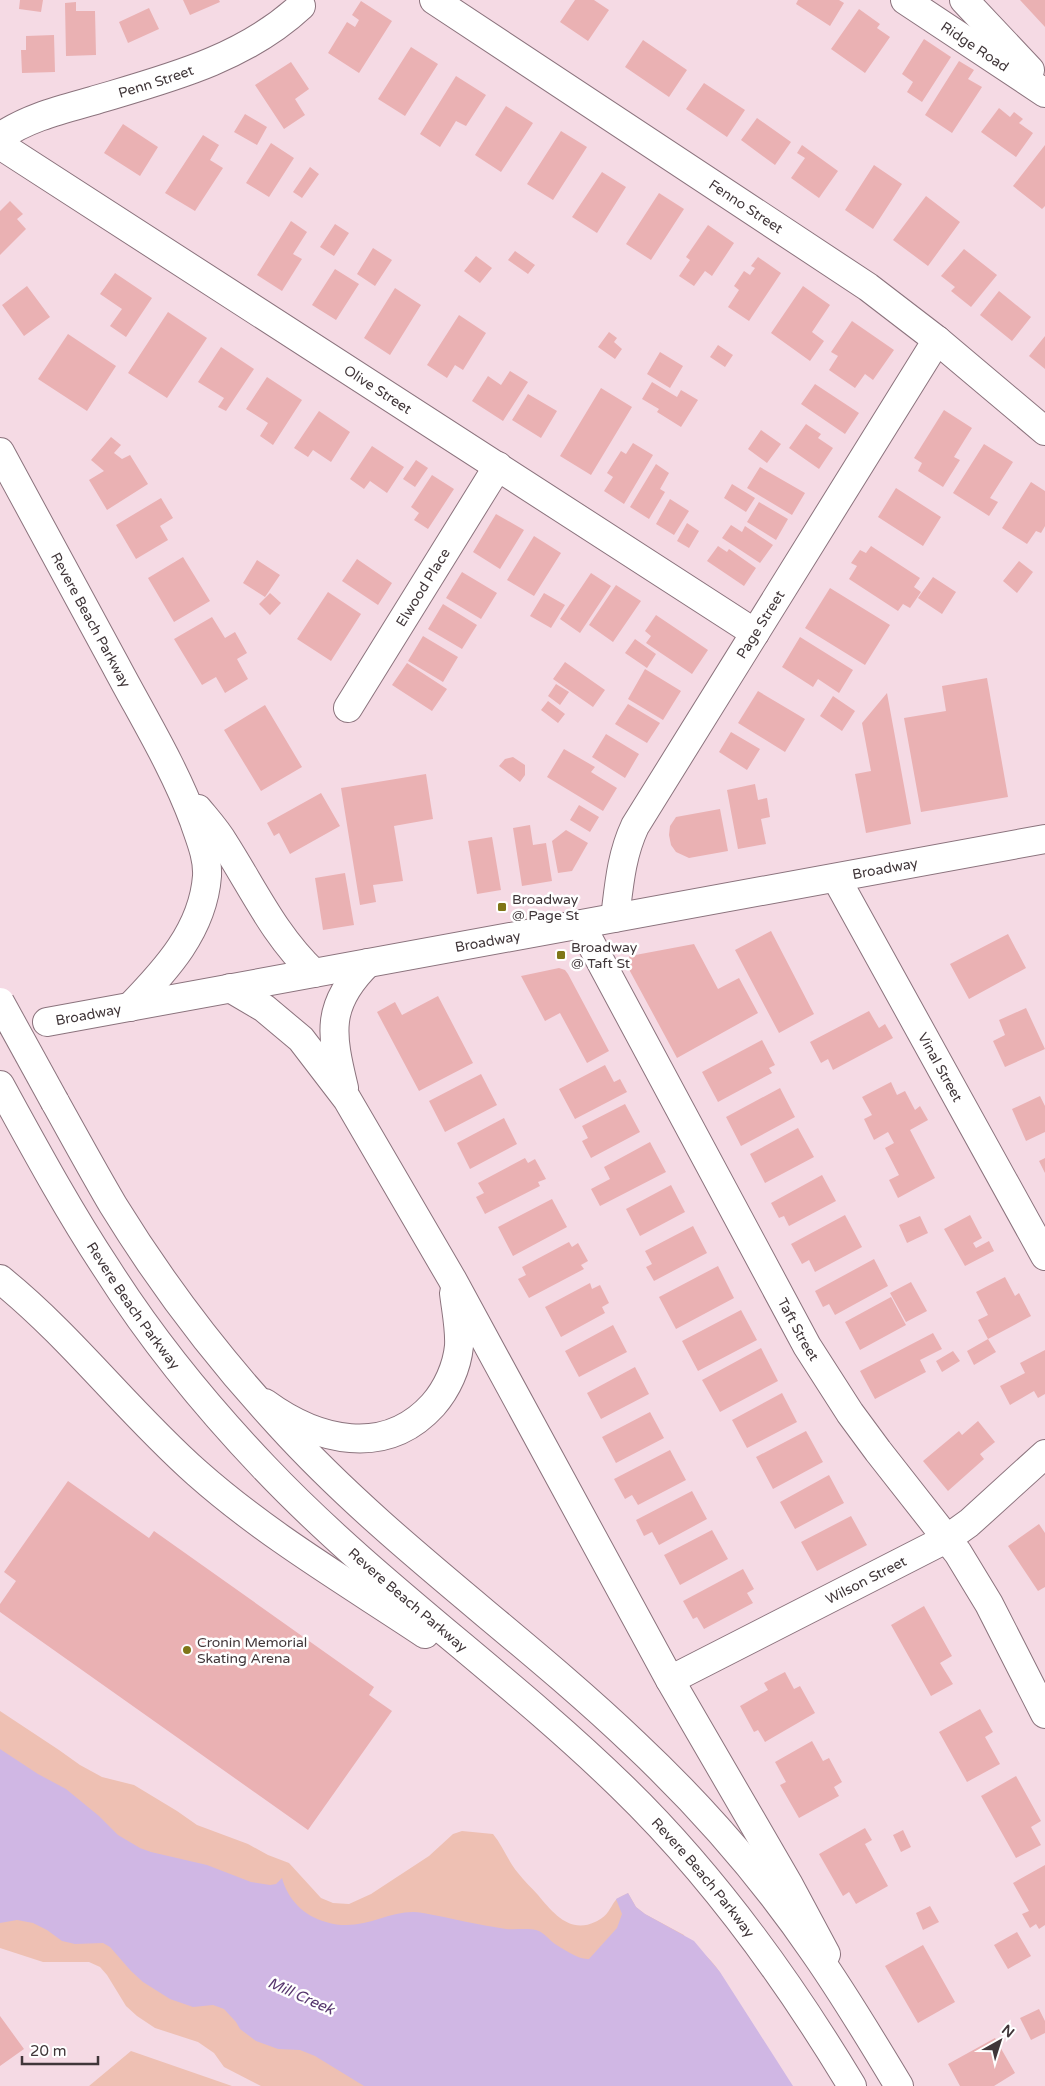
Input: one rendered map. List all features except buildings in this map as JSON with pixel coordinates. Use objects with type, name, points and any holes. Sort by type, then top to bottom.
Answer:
[{"type":"main road","name":"Fenno Street","points":[[434,0],[832,262],[937,340],[1045,431]]},
{"type":"main road","name":"Ridge Road","points":[[905,0],[1045,93]]},
{"type":"main road","points":[[964,0],[1045,86]]},
{"type":"main road","name":"Penn Street","points":[[0,137],[40,116],[161,81],[202,66],[236,51],[267,33],[301,6]]},
{"type":"main road","name":"Olive Street","points":[[0,145],[756,632]]},
{"type":"main road","name":"Page Street","points":[[615,918],[622,862],[633,831],[937,340]]},
{"type":"main road","name":"Revere Beach Parkway","points":[[0,452],[182,788],[204,848],[207,874],[204,898],[198,918],[180,949],[153,983],[130,1007]]},
{"type":"main road","name":"Elwood Place","points":[[348,708],[498,466]]},
{"type":"main road","name":"Revere Beach Parkway","points":[[182,788],[223,842],[283,939],[314,973]]},
{"type":"main road","name":"Broadway","points":[[47,1022],[1045,839]]},
{"type":"main road","name":"Vinal Street","points":[[836,878],[1045,1256]]},
{"type":"main road","name":"Taft Street","points":[[581,925],[807,1346],[850,1413],[878,1452],[948,1538],[989,1604],[1045,1714]]},
{"type":"main road","points":[[347,1099],[334,1043],[334,1022],[343,996],[368,963]]},
{"type":"main road","points":[[230,988],[264,1008],[292,1031],[308,1047],[347,1099],[452,1279],[670,1680],[802,1908],[876,2047],[899,2086]]},
{"type":"main road","points":[[0,1002],[54,1102],[111,1201],[191,1319],[248,1389],[295,1441],[360,1505],[599,1711],[684,1793],[735,1849],[772,1894],[814,1952],[876,2047]]},
{"type":"main road","name":"Revere Beach Parkway","points":[[0,1085],[82,1230],[115,1282],[160,1344],[218,1416],[312,1516],[522,1697],[623,1787],[700,1871],[743,1923],[784,1979],[852,2086]]},
{"type":"main road","points":[[0,1279],[42,1316],[171,1449],[221,1494],[297,1550],[522,1697]]},
{"type":"main road","points":[[248,1389],[286,1417],[307,1427],[332,1435],[369,1438],[392,1433],[403,1428],[421,1417],[436,1402],[447,1385],[455,1366],[459,1337],[452,1279]]},
{"type":"main road","name":"Wilson Street","points":[[670,1680],[948,1538],[969,1523],[1045,1454]]},
{"type":"shaded area","points":[[0,1711],[80,1765],[102,1777],[134,1785],[197,1825],[248,1844],[268,1855],[289,1863],[321,1898],[333,1903],[349,1904],[371,1894],[429,1856],[453,1834],[462,1831],[493,1834],[520,1876],[550,1909],[563,1920],[578,1925],[595,1922],[605,1915],[616,1900],[628,1893],[636,1907],[645,1914],[684,1935],[686,1943],[706,1956],[720,1972],[730,1991],[744,2032],[0,1847]]},
{"type":"shaded area","points":[[0,1890],[558,2086],[261,2086],[224,2067],[214,2053],[198,2042],[155,2028],[137,2016],[126,2006],[100,1967],[89,1962],[43,1962],[0,1948]]},
{"type":"shaded area","points":[[131,2051],[232,2086],[89,2086]]},
{"type":"water","name":"Mill Creek","points":[[0,1749],[38,1774],[66,1789],[99,1816],[118,1835],[140,1848],[207,1865],[251,1882],[270,1885],[276,1884],[282,1878],[288,1893],[298,1906],[311,1916],[326,1922],[353,1925],[399,1914],[423,1913],[485,1926],[536,1930],[542,1932],[555,1944],[571,1954],[589,1959],[617,1928],[622,1914],[616,1899],[628,1893],[636,1907],[645,1914],[694,1941],[720,1972],[793,2086],[364,2086],[315,2056],[300,2050],[278,2049],[256,2041],[240,2029],[224,2009],[213,2005],[193,2007],[170,1999],[143,1982],[110,1947],[103,1943],[75,1944],[62,1941],[33,1923],[17,1920],[0,1923]]},
{"type":"place","name":"Broadway @ Page St","points":[[502,907]]},
{"type":"place","name":"Broadway @ Taft St","points":[[561,955]]},
{"type":"place","name":"Cronin Memorial Skating Arena","points":[[187,1650]]}]
